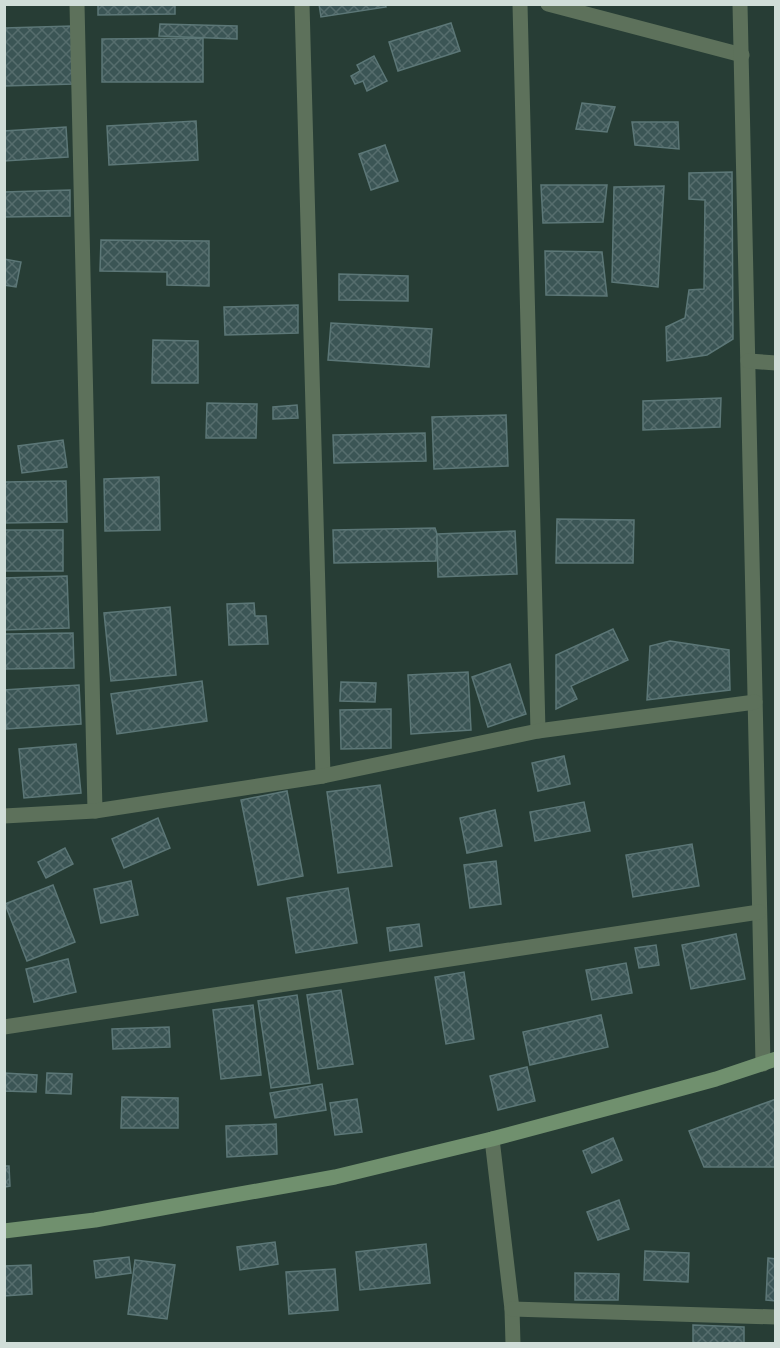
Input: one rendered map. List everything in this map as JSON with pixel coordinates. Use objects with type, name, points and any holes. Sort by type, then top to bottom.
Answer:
[{"type":"main road","points":[[4,1231],[95,1220],[335,1177],[492,1139],[716,1079],[769,1061]]},
{"type":"street","points":[[77,4],[95,811]]},
{"type":"street","points":[[302,4],[323,776]]},
{"type":"street","points":[[520,4],[538,731]]},
{"type":"street","points":[[548,4],[741,55]]},
{"type":"street","points":[[740,4],[759,912],[769,1061]]},
{"type":"street","points":[[748,361],[776,363]]},
{"type":"street","points":[[4,816],[95,811],[323,776],[538,731],[755,702]]},
{"type":"street","points":[[4,1027],[759,912]]},
{"type":"street","points":[[492,1139],[512,1310],[513,1344]]},
{"type":"street","points":[[512,1310],[776,1317]]},
{"type":"building","points":[[98,4],[175,4],[175,14],[98,15]]},
{"type":"building","points":[[319,4],[385,4],[386,7],[321,17]]},
{"type":"building","points":[[451,23],[460,51],[398,71],[389,42]]},
{"type":"building","points":[[160,24],[237,26],[237,39],[159,36]]},
{"type":"building","points":[[72,26],[74,84],[4,86],[4,28]]},
{"type":"building","points":[[203,38],[203,82],[102,82],[102,39]]},
{"type":"building","points":[[374,56],[387,81],[367,91],[363,81],[355,84],[351,76],[360,71],[357,65]]},
{"type":"building","points":[[582,103],[615,107],[607,132],[576,129]]},
{"type":"building","points":[[196,121],[198,160],[109,165],[107,126]]},
{"type":"building","points":[[632,122],[678,122],[679,149],[635,145]]},
{"type":"building","points":[[66,127],[68,157],[4,161],[4,131]]},
{"type":"building","points":[[385,145],[398,181],[371,190],[359,154]]},
{"type":"building","points":[[732,172],[733,339],[707,355],[667,361],[666,327],[685,318],[689,290],[704,289],[705,200],[689,199],[689,173]]},
{"type":"building","points":[[541,185],[607,185],[603,222],[543,223]]},
{"type":"building","points":[[664,186],[658,287],[612,282],[614,187]]},
{"type":"building","points":[[70,190],[70,216],[4,217],[4,192]]},
{"type":"building","points":[[101,240],[209,241],[209,286],[167,285],[167,272],[100,271]]},
{"type":"building","points":[[545,251],[602,252],[607,296],[546,295]]},
{"type":"building","points":[[4,259],[21,262],[16,287],[4,285]]},
{"type":"building","points":[[339,274],[408,276],[408,301],[339,300]]},
{"type":"building","points":[[298,305],[298,333],[225,335],[224,307]]},
{"type":"building","points":[[331,323],[432,329],[429,367],[328,360]]},
{"type":"building","points":[[153,340],[198,341],[198,383],[152,383]]},
{"type":"building","points":[[721,398],[720,427],[643,430],[643,401]]},
{"type":"building","points":[[207,403],[257,404],[256,438],[206,438]]},
{"type":"building","points":[[297,405],[298,418],[273,419],[273,407]]},
{"type":"building","points":[[506,415],[508,466],[434,469],[432,417]]},
{"type":"building","points":[[425,433],[426,461],[334,463],[333,435]]},
{"type":"building","points":[[63,440],[67,467],[22,473],[18,446]]},
{"type":"building","points":[[159,477],[160,530],[105,531],[104,479]]},
{"type":"building","points":[[66,481],[67,522],[4,523],[4,482]]},
{"type":"building","points":[[557,519],[634,520],[633,563],[556,563]]},
{"type":"building","points":[[435,528],[437,534],[436,561],[334,563],[333,530]]},
{"type":"building","points":[[4,530],[63,530],[63,571],[4,571]]},
{"type":"building","points":[[515,531],[517,574],[438,577],[437,534]]},
{"type":"building","points":[[67,576],[69,628],[4,630],[4,578]]},
{"type":"building","points":[[254,603],[255,616],[266,616],[268,644],[229,645],[227,604]]},
{"type":"building","points":[[170,607],[176,675],[111,681],[104,613]]},
{"type":"building","points":[[613,629],[628,660],[571,686],[577,699],[556,709],[556,655]]},
{"type":"building","points":[[73,633],[74,668],[4,669],[4,634]]},
{"type":"building","points":[[670,641],[729,650],[730,690],[647,700],[650,646]]},
{"type":"building","points":[[510,664],[526,714],[488,727],[472,677]]},
{"type":"building","points":[[468,672],[471,730],[411,734],[408,675]]},
{"type":"building","points":[[202,681],[207,721],[117,734],[111,694]]},
{"type":"building","points":[[341,682],[376,683],[375,702],[340,701]]},
{"type":"building","points":[[79,685],[81,724],[6,729],[4,690]]},
{"type":"building","points":[[391,709],[391,748],[341,749],[340,710]]},
{"type":"building","points":[[76,744],[81,793],[24,798],[19,749]]},
{"type":"building","points":[[564,756],[570,784],[538,791],[532,763]]},
{"type":"building","points":[[380,785],[392,866],[338,873],[327,792]]},
{"type":"building","points":[[287,791],[303,876],[258,885],[241,800]]},
{"type":"building","points":[[584,802],[590,831],[535,841],[530,812]]},
{"type":"building","points":[[495,810],[502,846],[467,853],[460,818]]},
{"type":"building","points":[[158,818],[170,848],[124,868],[112,839]]},
{"type":"building","points":[[692,844],[699,886],[633,897],[626,855]]},
{"type":"building","points":[[65,848],[73,864],[46,878],[38,862]]},
{"type":"building","points":[[496,861],[501,904],[470,908],[464,865]]},
{"type":"building","points":[[131,881],[138,915],[101,923],[94,889]]},
{"type":"building","points":[[53,885],[75,942],[27,961],[5,904]]},
{"type":"building","points":[[348,888],[357,943],[296,953],[287,898]]},
{"type":"building","points":[[419,924],[422,946],[390,951],[387,928]]},
{"type":"building","points":[[736,934],[745,979],[691,989],[682,945]]},
{"type":"building","points":[[656,945],[659,965],[639,968],[635,948]]},
{"type":"building","points":[[68,959],[76,992],[34,1002],[26,969]]},
{"type":"building","points":[[626,963],[632,993],[592,1000],[586,970]]},
{"type":"building","points":[[464,972],[474,1039],[446,1044],[435,977]]},
{"type":"building","points":[[341,990],[353,1064],[318,1069],[307,995]]},
{"type":"building","points":[[297,995],[310,1083],[271,1088],[258,1001]]},
{"type":"building","points":[[253,1005],[261,1075],[221,1079],[213,1010]]},
{"type":"building","points":[[601,1015],[608,1047],[530,1065],[523,1032]]},
{"type":"building","points":[[169,1027],[170,1047],[113,1049],[112,1029]]},
{"type":"building","points":[[527,1067],[535,1101],[498,1110],[490,1076]]},
{"type":"building","points":[[4,1073],[37,1075],[36,1092],[4,1091]]},
{"type":"building","points":[[47,1073],[72,1074],[71,1094],[46,1093]]},
{"type":"building","points":[[322,1084],[326,1110],[275,1118],[270,1093]]},
{"type":"building","points":[[122,1097],[178,1098],[178,1128],[121,1128]]},
{"type":"building","points":[[357,1099],[362,1132],[335,1135],[330,1103]]},
{"type":"building","points":[[776,1099],[776,1167],[704,1167],[689,1131]]},
{"type":"building","points":[[276,1124],[277,1154],[227,1157],[226,1126]]},
{"type":"building","points":[[613,1138],[622,1160],[592,1173],[583,1151]]},
{"type":"building","points":[[4,1166],[9,1166],[10,1186],[4,1187]]},
{"type":"building","points":[[619,1200],[629,1229],[598,1240],[587,1212]]},
{"type":"building","points":[[275,1242],[278,1264],[240,1270],[237,1247]]},
{"type":"building","points":[[426,1244],[430,1283],[360,1290],[356,1252]]},
{"type":"building","points":[[645,1251],[689,1253],[688,1282],[644,1280]]},
{"type":"building","points":[[129,1257],[131,1273],[96,1278],[94,1261]]},
{"type":"building","points":[[768,1258],[776,1259],[776,1301],[766,1300]]},
{"type":"building","points":[[135,1260],[175,1265],[167,1319],[128,1314]]},
{"type":"building","points":[[31,1265],[32,1294],[4,1296],[4,1266]]},
{"type":"building","points":[[335,1269],[338,1310],[289,1314],[286,1272]]},
{"type":"building","points":[[575,1273],[619,1274],[618,1300],[575,1300]]},
{"type":"building","points":[[693,1325],[744,1327],[744,1344],[693,1344]]}]
